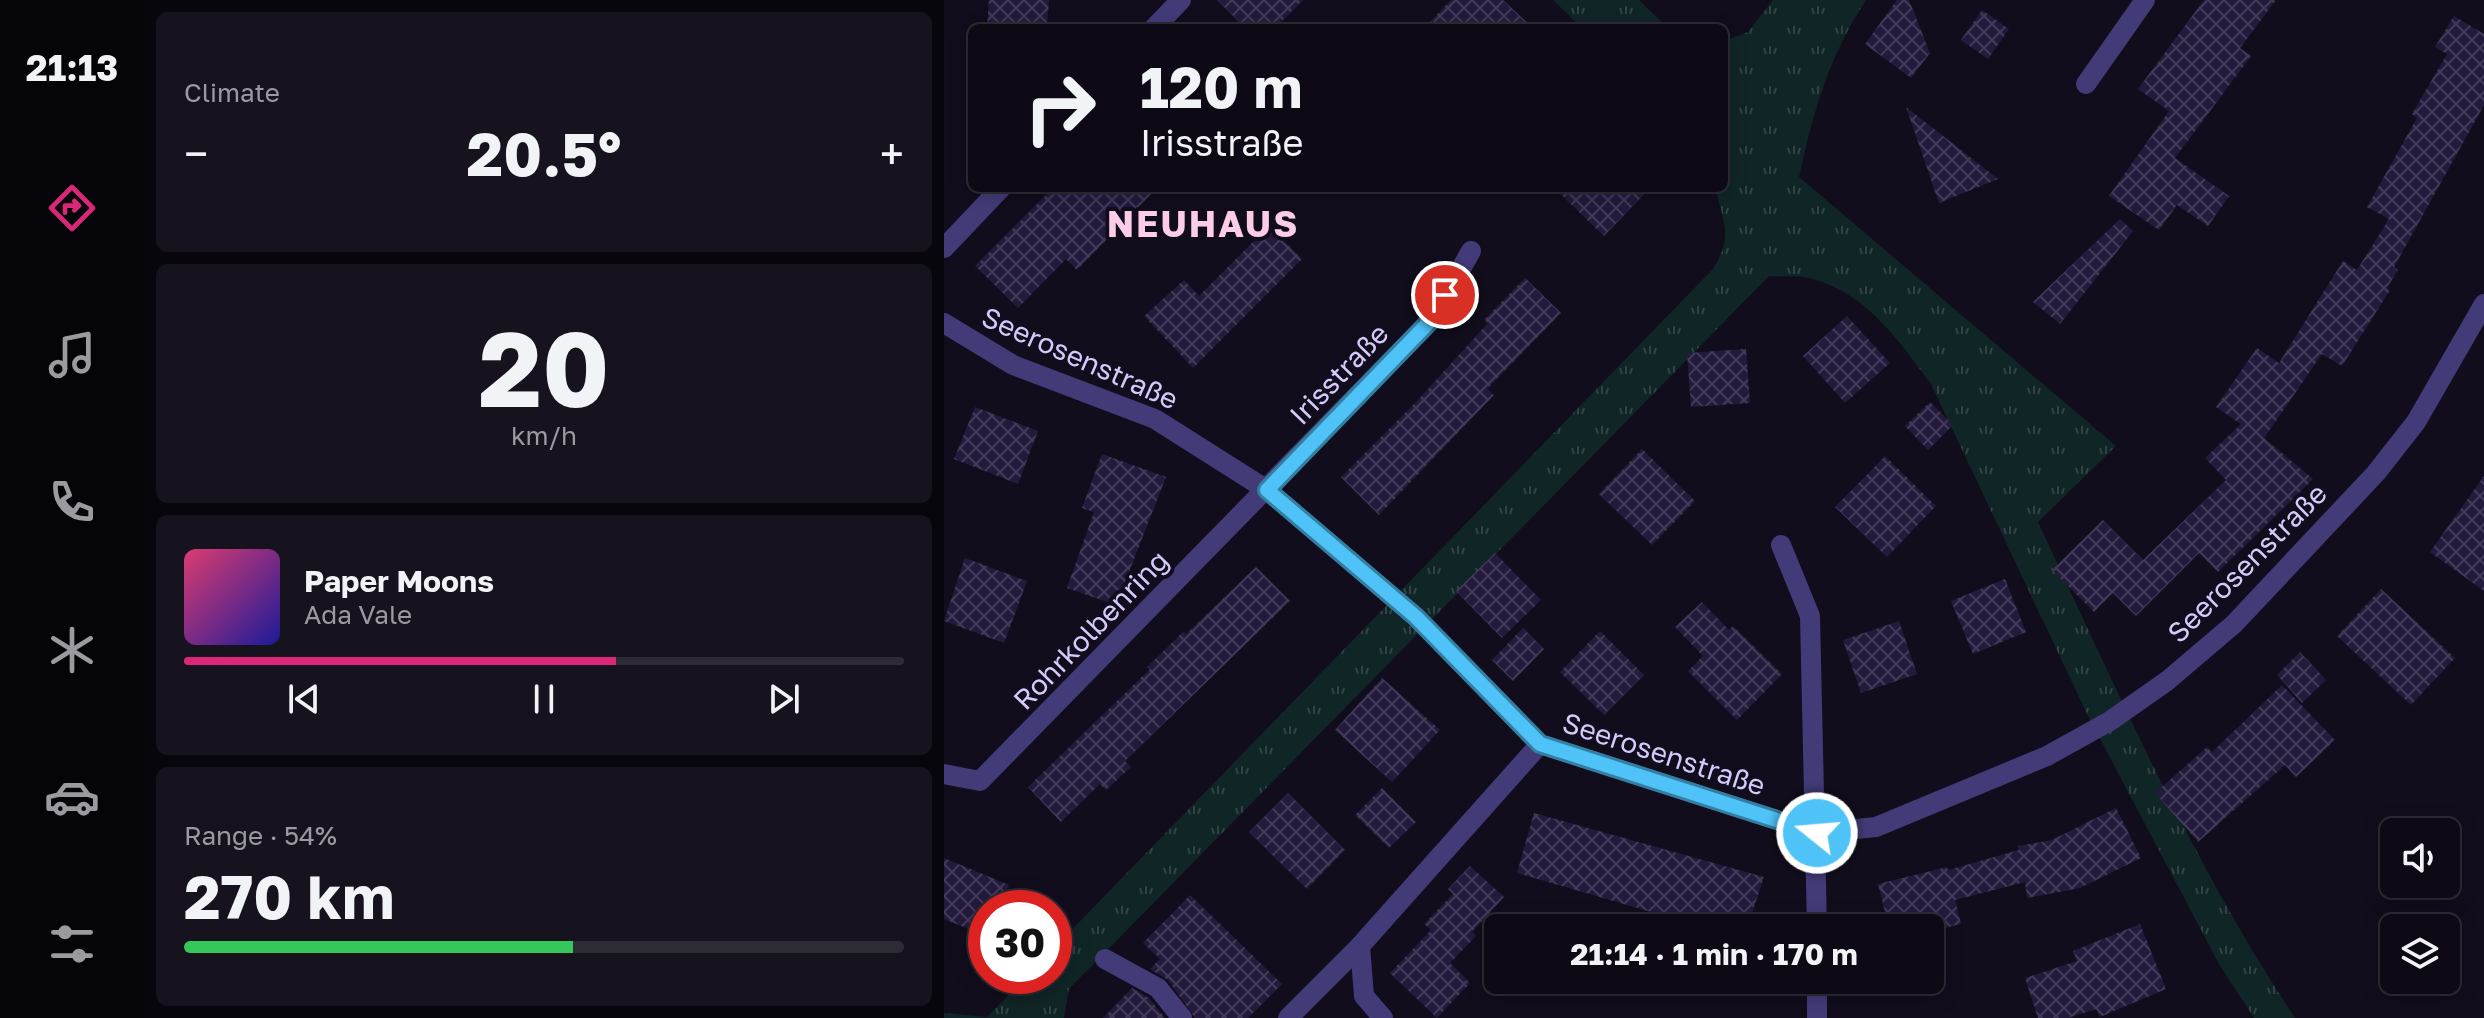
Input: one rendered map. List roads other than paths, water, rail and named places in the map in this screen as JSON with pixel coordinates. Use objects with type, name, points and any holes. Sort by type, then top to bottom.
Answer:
[{"type":"street","points":[[1158,24],[1181,0]]},
{"type":"street","points":[[2086,84],[2145,0]]},
{"type":"street","points":[[944,248],[997,192]]},
{"type":"street","name":"Irisstraße","points":[[1267,490],[1433,318],[1471,251]]},
{"type":"street","name":"Seerosenstraße","points":[[944,323],[1013,365],[1155,419],[1267,490],[1416,617],[1540,744],[1817,833],[1876,827],[2047,756],[2110,721],[2167,681],[2234,624],[2376,473],[2416,422],[2484,304]]},
{"type":"street","name":"Rohrkolbenring","points":[[944,774],[980,781],[1267,490]]},
{"type":"street","points":[[1781,545],[1810,616],[1817,914]]},
{"type":"street","points":[[1288,1018],[1360,946],[1540,744]]},
{"type":"street","points":[[1360,946],[1364,996],[1383,1018]]},
{"type":"street","points":[[1105,959],[1158,988],[1182,1018]]},
{"type":"street","points":[[1817,994],[1817,1018]]},
{"type":"district","name":"NEUHAUS","points":[[1203,224]]}]
